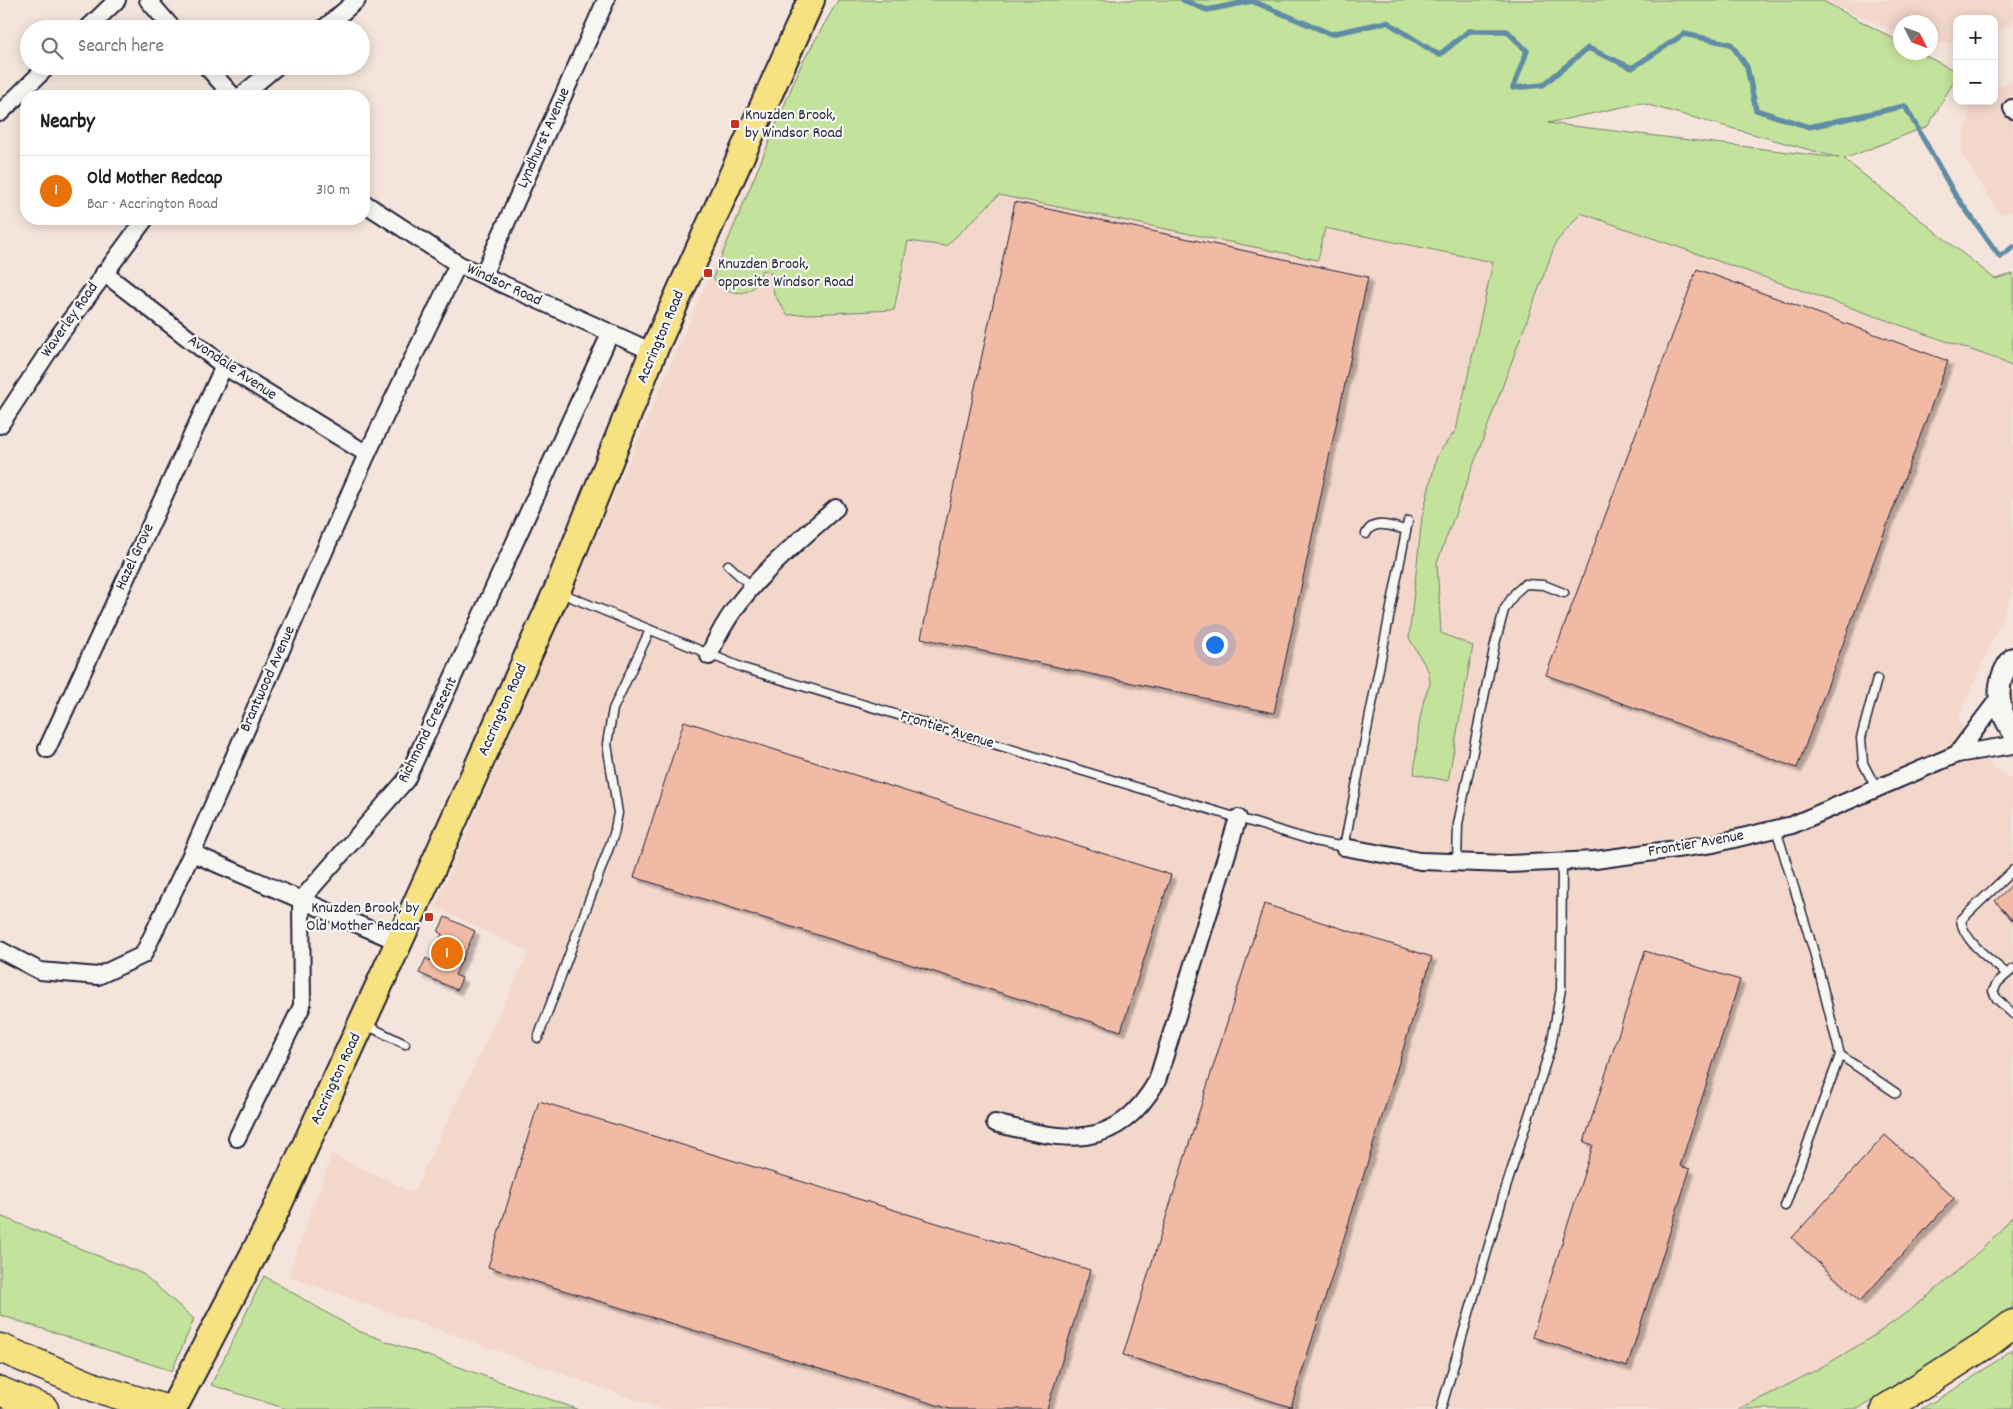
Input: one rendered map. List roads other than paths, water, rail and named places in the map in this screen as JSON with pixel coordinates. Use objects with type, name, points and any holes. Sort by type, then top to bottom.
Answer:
[{"type":"highway","points":[[1885,1409],[1988,1344],[2013,1324]]},
{"type":"highway","points":[[0,1348],[96,1388],[165,1409]]},
{"type":"highway","points":[[0,1391],[44,1409]]},
{"type":"highway","points":[[0,1405],[9,1409]]},
{"type":"main road","name":"Accrington Road","points":[[173,1409],[268,1226],[400,942],[557,591],[653,352],[811,0]]},
{"type":"street","points":[[96,20],[117,0]]},
{"type":"street","points":[[148,0],[165,20]]},
{"type":"street","points":[[334,20],[357,0]]},
{"type":"street","name":"Lyndhurst Avenue","points":[[483,275],[606,0]]},
{"type":"street","points":[[23,90],[39,75]]},
{"type":"street","points":[[214,75],[227,90]]},
{"type":"street","points":[[248,90],[266,75]]},
{"type":"street","points":[[0,113],[20,93]]},
{"type":"street","name":"Windsor Road","points":[[370,207],[458,264],[653,352]]},
{"type":"street","name":"Waverley Road","points":[[0,425],[60,334],[140,225]]},
{"type":"street","name":"Brantwood Avenue","points":[[0,950],[40,971],[98,976],[143,955],[192,853],[367,454],[458,264]]},
{"type":"street","name":"Avondale Avenue","points":[[104,273],[224,366],[367,454]]},
{"type":"street","name":"Richmond Crescent","points":[[301,900],[406,780],[610,334]]},
{"type":"street","name":"Hazel Grove","points":[[47,749],[224,366]]},
{"type":"street","points":[[709,656],[729,617],[752,587],[769,568],[836,508]]},
{"type":"street","points":[[2013,658],[2000,681],[1999,698],[2001,711],[2013,732]]},
{"type":"street","name":"Frontier Avenue","points":[[1957,754],[1999,698]]},
{"type":"street","name":"Frontier Avenue","points":[[1344,847],[1420,861],[1508,864],[1595,860],[1713,844],[1792,824],[1877,790],[1957,754],[2013,745]]},
{"type":"street","points":[[995,1123],[1039,1135],[1075,1137],[1096,1134],[1121,1122],[1136,1111],[1148,1097],[1158,1081],[1238,818]]},
{"type":"street","points":[[192,853],[400,942]]},
{"type":"street","points":[[236,1138],[302,1006],[301,900]]},
{"type":"lane","points":[[1344,847],[1408,521]]},
{"type":"lane","points":[[1366,534],[1371,527],[1376,525],[1406,530]]},
{"type":"lane","points":[[728,565],[752,587]]},
{"type":"lane","points":[[1457,862],[1458,824],[1495,644],[1504,610],[1515,593],[1525,584],[1544,586],[1564,593]]},
{"type":"lane","name":"Frontier Avenue","points":[[557,591],[709,656],[743,668],[1314,841],[1344,847]]},
{"type":"lane","points":[[538,1038],[614,834],[618,813],[607,744],[613,709],[650,630]]},
{"type":"lane","points":[[1876,679],[1861,738],[1863,763],[1877,790]]},
{"type":"lane","points":[[1776,828],[1818,964],[1840,1055],[1785,1206]]},
{"type":"lane","points":[[1441,1409],[1503,1197],[1551,1046],[1561,989],[1562,862]]},
{"type":"lane","points":[[2013,870],[1961,920],[1962,928],[1979,949],[2010,972],[1998,982],[1993,991],[1997,999],[2013,1014]]},
{"type":"lane","points":[[362,1023],[405,1044]]},
{"type":"lane","points":[[1840,1055],[1896,1093]]},
{"type":"waterway","points":[[1183,0],[1207,10],[1252,1],[1331,34],[1387,22],[1439,55],[1469,31],[1507,31],[1527,51],[1513,88],[1543,85],[1588,48],[1632,68],[1684,34],[1731,44],[1747,67],[1756,110],[1809,127],[1905,106],[1954,193],[2000,257],[2013,247]]},
{"type":"place","name":"Knuzden Brook, by Windsor Road","points":[[735,124]]},
{"type":"place","name":"Knuzden Brook, opposite Windsor Road","points":[[708,273]]},
{"type":"place","name":"Knuzden Brook, by Old Mother Redcar","points":[[429,917]]},
{"type":"place","name":"Old Mother Redcap","points":[[447,953]]}]
